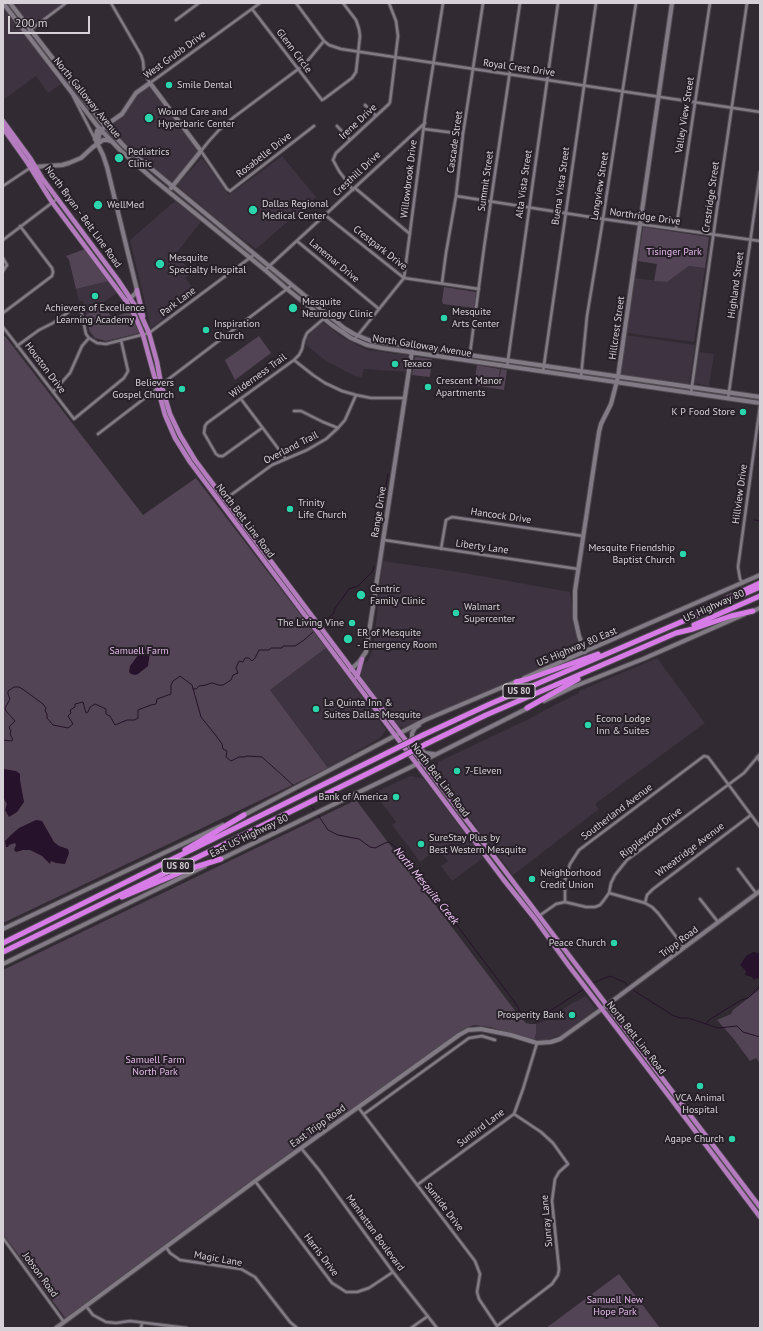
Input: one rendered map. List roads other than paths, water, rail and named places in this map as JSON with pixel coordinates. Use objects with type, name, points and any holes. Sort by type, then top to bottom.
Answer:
[{"type":"highway","points":[[716,607],[728,598],[760,583]]},
{"type":"highway","name":"US Highway 80","points":[[716,607],[760,587]]},
{"type":"highway","name":"US Highway 80","points":[[676,633],[760,596]]},
{"type":"highway","name":"US 80","points":[[3,942],[122,885],[423,735],[481,708],[716,607]]},
{"type":"highway","points":[[676,633],[693,629],[730,616],[753,611]]},
{"type":"highway","name":"US 80","points":[[3,952],[486,715],[676,633]]},
{"type":"highway","points":[[516,682],[605,652],[616,650]]},
{"type":"highway","points":[[527,708],[582,678],[592,670]]},
{"type":"highway","points":[[122,885],[133,877],[187,849],[244,815]]},
{"type":"highway","points":[[64,922],[189,869],[221,859]]},
{"type":"main road","name":"North Galloway Avenue","points":[[3,3],[100,130],[129,159],[323,318],[342,333],[354,340],[367,345],[382,348],[469,362],[580,377],[657,382],[760,397]]},
{"type":"main road","name":"North Galloway Avenue","points":[[10,3],[105,126],[133,154],[328,315],[357,336],[380,342],[581,372],[656,388],[760,405]]},
{"type":"main road","name":"Hillcrest Street","points":[[585,652],[579,636],[575,618],[575,591],[599,432],[601,424],[611,404],[617,379],[672,3]]},
{"type":"main road","points":[[48,62],[53,59]]},
{"type":"main road","name":"West Grubb Drive","points":[[100,130],[122,114],[136,93],[150,83]]},
{"type":"main road","points":[[150,83],[202,151],[169,191]]},
{"type":"main road","name":"North Bryan - Belt Line Road","points":[[3,120],[10,134],[33,167],[58,198],[131,298],[146,325]]},
{"type":"main road","name":"North Bryan - Belt Line Road","points":[[3,128],[10,134]]},
{"type":"main road","points":[[33,167],[62,165],[76,161],[96,142],[100,130]]},
{"type":"main road","points":[[96,142],[106,140],[112,142]]},
{"type":"main road","points":[[96,142],[107,167],[146,325]]},
{"type":"main road","points":[[129,159],[133,154]]},
{"type":"main road","name":"North Bryan - Belt Line Road","points":[[33,167],[52,202],[126,301],[140,325],[143,335]]},
{"type":"main road","points":[[143,171],[147,168],[157,174]]},
{"type":"main road","points":[[181,201],[190,201]]},
{"type":"main road","points":[[238,247],[241,243]]},
{"type":"main road","points":[[126,301],[131,298],[137,290]]},
{"type":"main road","name":"North Belt Line Road","points":[[146,325],[170,414],[180,435],[195,460],[289,591]]},
{"type":"main road","name":"North Belt Line Road","points":[[143,335],[165,414],[175,438],[190,462],[220,504],[289,591],[398,734],[476,842],[591,995],[720,1158],[748,1196],[760,1217]]},
{"type":"main road","name":"Range Drive","points":[[362,660],[366,652],[370,631],[413,347]]},
{"type":"main road","points":[[656,388],[657,382]]},
{"type":"main road","name":"US Highway 80 East","points":[[398,734],[425,720],[516,682],[760,575]]},
{"type":"main road","points":[[419,762],[527,708],[573,687],[643,659],[760,608]]},
{"type":"main road","points":[[349,670],[362,660]]},
{"type":"main road","points":[[357,677],[362,660]]},
{"type":"main road","name":"North Belt Line Road","points":[[349,670],[357,677],[372,700]]},
{"type":"main road","points":[[425,720],[413,731],[412,738],[416,745],[425,754],[437,753]]},
{"type":"main road","name":"East US Highway 80","points":[[3,929],[244,815],[398,734]]},
{"type":"main road","name":"North Belt Line Road","points":[[419,762],[481,839],[596,990],[670,1093]]},
{"type":"main road","name":"East US Highway 80","points":[[3,964],[419,762]]},
{"type":"main road","points":[[476,842],[481,839]]},
{"type":"main road","points":[[502,877],[507,874]]},
{"type":"main road","name":"Tripp Road","points":[[607,1005],[758,892]]},
{"type":"main road","name":"East Tripp Road","points":[[56,1328],[255,1180],[450,1040],[468,1030],[474,1029],[489,1030],[538,1043],[551,1042],[560,1039],[607,1005]]},
{"type":"main road","name":"North Belt Line Road","points":[[748,1196],[760,1207]]},
{"type":"street","points":[[26,33],[66,3]]},
{"type":"street","points":[[110,3],[141,55],[144,72],[150,83]]},
{"type":"street","points":[[190,3],[194,7]]},
{"type":"street","points":[[176,20],[199,3]]},
{"type":"street","name":"West Grubb Drive","points":[[150,83],[260,3]]},
{"type":"street","name":"Royal Crest Drive","points":[[296,3],[324,41],[341,50],[760,112]]},
{"type":"street","points":[[343,3],[356,20],[359,29],[360,36],[358,53]]},
{"type":"street","name":"Irene Drive","points":[[354,189],[343,178],[333,160],[336,153],[390,102],[398,36],[396,21],[389,3]]},
{"type":"street","name":"Willowbrook Drive","points":[[404,278],[443,3]]},
{"type":"street","name":"Cascade Street","points":[[442,283],[456,196],[463,134],[474,70],[483,3]]},
{"type":"street","name":"Summit Street","points":[[469,362],[520,3]]},
{"type":"street","name":"Alta Vista Street","points":[[506,367],[558,3]]},
{"type":"street","name":"Buena Vista Street","points":[[543,372],[551,306],[596,3]]},
{"type":"street","name":"Longview Street","points":[[581,372],[588,316],[636,3]]},
{"type":"street","name":"Valley View Street","points":[[676,229],[710,3]]},
{"type":"street","name":"Crestridge Street","points":[[691,393],[747,3]]},
{"type":"street","name":"Glenn Circle","points":[[252,9],[320,99],[324,99],[353,76],[356,72],[358,53]]},
{"type":"street","points":[[202,151],[209,141],[231,119],[309,60],[324,41]]},
{"type":"street","points":[[72,94],[96,142]]},
{"type":"street","points":[[365,105],[376,116]]},
{"type":"street","name":"Cresthill Drive","points":[[265,270],[425,123]]},
{"type":"street","name":"Rosabelle Drive","points":[[202,151],[228,190],[232,189],[314,126]]},
{"type":"street","points":[[337,126],[350,140]]},
{"type":"street","points":[[424,129],[463,134]]},
{"type":"street","points":[[3,139],[10,134]]},
{"type":"street","points":[[3,186],[33,167]]},
{"type":"street","name":"Highland Street","points":[[728,399],[760,172]]},
{"type":"street","points":[[354,189],[410,234]]},
{"type":"street","name":"Northridge Drive","points":[[456,196],[603,219],[760,241]]},
{"type":"street","points":[[3,240],[58,198]]},
{"type":"street","name":"Crestpark Drive","points":[[325,215],[404,278],[479,289]]},
{"type":"street","points":[[3,313],[52,276],[53,272],[52,268],[20,226]]},
{"type":"street","name":"Lanemar Drive","points":[[297,241],[379,309]]},
{"type":"street","name":"Park Lane","points":[[89,338],[95,342],[103,344],[149,333],[255,254]]},
{"type":"street","points":[[3,258],[7,265],[3,271]]},
{"type":"street","points":[[354,340],[404,278]]},
{"type":"street","points":[[98,434],[157,389],[161,384],[292,285]]},
{"type":"street","points":[[17,346],[39,330],[53,324],[75,307],[78,307],[81,311],[86,334],[89,338],[82,346],[70,373],[53,392]]},
{"type":"street","name":"Wilderness Trail","points":[[262,428],[223,456],[218,456],[204,432],[205,426],[294,360],[302,349],[307,333],[328,315]]},
{"type":"street","name":"Houston Drive","points":[[3,327],[74,419],[124,378],[128,371],[121,340]]},
{"type":"street","points":[[294,360],[325,383],[356,395],[385,399],[405,398]]},
{"type":"street","points":[[580,377],[581,372]]},
{"type":"street","name":"Overland Trail","points":[[220,504],[272,465],[315,446],[326,439],[345,420],[356,395]]},
{"type":"street","points":[[241,399],[286,459]]},
{"type":"street","name":"Hillview Drive","points":[[743,583],[740,579],[738,567],[760,405]]},
{"type":"street","points":[[294,411],[301,411],[338,428]]},
{"type":"street","points":[[581,513],[586,514]]},
{"type":"street","name":"Hancock Drive","points":[[441,549],[446,520],[452,517],[583,536]]},
{"type":"street","name":"Liberty Lane","points":[[383,540],[578,569]]},
{"type":"street","name":"Ripplewood Drive","points":[[565,902],[586,907],[595,907],[604,900],[609,893],[611,883],[615,875],[627,860],[744,773],[760,754]]},
{"type":"street","name":"Southerland Avenue","points":[[565,902],[565,880],[570,864],[580,850],[701,758],[705,756],[708,757],[729,784]]},
{"type":"street","points":[[757,757],[760,761]]},
{"type":"street","points":[[729,784],[760,827]]},
{"type":"street","name":"Wheatridge Avenue","points":[[645,903],[647,895],[653,889],[751,815]]},
{"type":"street","points":[[738,869],[758,892]]},
{"type":"street","points":[[609,893],[645,903],[652,907],[684,948]]},
{"type":"street","points":[[700,899],[718,922]]},
{"type":"street","points":[[535,919],[556,904],[565,902]]},
{"type":"street","points":[[364,1114],[469,1038],[482,1036],[494,1040]]},
{"type":"street","name":"Sunbird Lane","points":[[417,1185],[514,1114],[538,1043]]},
{"type":"street","name":"Suntide Drive","points":[[358,1107],[475,1261],[480,1274],[478,1292],[479,1299],[497,1326]]},
{"type":"street","name":"Sunray Lane","points":[[497,1326],[552,1284],[560,1269],[552,1201],[554,1180],[559,1172],[568,1164],[554,1144],[541,1132],[514,1114]]},
{"type":"street","name":"Manhattan Boulevard","points":[[301,1148],[319,1170],[393,1272],[437,1328]]},
{"type":"street","name":"Harris Drive","points":[[255,1180],[332,1283],[346,1292],[357,1292],[369,1288],[393,1272]]},
{"type":"street","name":"Jobson Road","points":[[3,1238],[64,1322]]},
{"type":"street","name":"Magic Lane","points":[[165,1246],[170,1253],[180,1260],[241,1269],[255,1277],[290,1322],[297,1328]]},
{"type":"street","points":[[86,1306],[93,1315],[106,1322],[116,1323],[130,1321],[187,1328]]},
{"type":"street","points":[[411,1328],[428,1316]]},
{"type":"street","points":[[141,1328],[142,1323]]},
{"type":"waterway","points":[[384,498],[388,474]]},
{"type":"waterway","points":[[754,520],[760,521]]},
{"type":"waterway","points":[[322,624],[333,614],[334,610],[349,589],[358,586],[373,571],[374,566]]},
{"type":"waterway","points":[[193,689],[211,683],[223,685],[231,680],[233,675],[238,673],[236,668],[239,661],[243,662],[245,658],[249,658],[252,661],[259,650],[282,648],[283,646],[295,646],[313,632]]},
{"type":"waterway","name":"North Mesquite Creek","points":[[3,740],[13,740],[9,727],[15,721],[5,708],[10,699],[8,691],[14,687],[19,687],[43,704],[46,708],[45,711],[47,718],[53,725],[68,728],[73,724],[68,716],[71,713],[70,710],[75,707],[75,704],[83,702],[86,713],[90,707],[95,704],[106,709],[106,714],[110,716],[115,725],[127,720],[135,720],[138,718],[138,710],[156,704],[157,699],[171,694],[171,685],[173,681],[180,676],[192,685],[201,717],[222,744],[223,749],[227,751],[226,757],[231,761],[239,757],[262,757],[294,786]]},
{"type":"waterway","name":"North Mesquite Creek","points":[[296,789],[301,794]]},
{"type":"waterway","name":"North Mesquite Creek","points":[[303,796],[307,802]]},
{"type":"waterway","name":"North Mesquite Creek","points":[[309,804],[315,811]]},
{"type":"waterway","name":"North Mesquite Creek","points":[[318,815],[328,830],[338,835],[359,839],[370,847],[375,848],[389,842],[392,844],[409,861],[514,1001],[523,1016],[532,1019],[542,1016],[584,989]]},
{"type":"waterway","name":"North Mesquite Creek","points":[[593,983],[610,976],[624,982],[630,987]]},
{"type":"waterway","points":[[706,1024],[709,1020],[741,1000],[748,998],[760,986]]},
{"type":"waterway","name":"North Mesquite Creek","points":[[632,989],[674,1016],[688,1018],[718,1028],[737,1026],[743,1032],[760,1037]]},
{"type":"place","name":"Smile Dental","points":[[169,85]]},
{"type":"place","name":"Wound Care and Hyperbaric Center","points":[[149,118]]},
{"type":"place","name":"Pediatrics Clinic","points":[[119,158]]},
{"type":"place","name":"WellMed","points":[[98,205]]},
{"type":"place","name":"Dallas Regional Medical Center","points":[[253,210]]},
{"type":"place","name":"Mesquite Specialty Hospital","points":[[160,264]]},
{"type":"place","name":"Achievers of Excellence Learning Academy","points":[[95,296]]},
{"type":"place","name":"Mesquite Neurology Clinic","points":[[293,308]]},
{"type":"place","name":"Mesquite Arts Center","points":[[444,318]]},
{"type":"place","name":"Inspiration Church","points":[[206,330]]},
{"type":"place","name":"Texaco","points":[[395,364]]},
{"type":"place","name":"Crescent Manor Apartments","points":[[428,387]]},
{"type":"place","name":"Believers Gospel Church","points":[[182,389]]},
{"type":"place","name":"K P Food Store","points":[[743,412]]},
{"type":"place","name":"Trinity Life Church","points":[[290,509]]},
{"type":"place","name":"Mesquite Friendship Baptist Church","points":[[683,554]]},
{"type":"place","name":"Centric Family Clinic","points":[[361,595]]},
{"type":"place","name":"Walmart Supercenter","points":[[456,613]]},
{"type":"place","name":"The Living Vine","points":[[352,623]]},
{"type":"place","name":"ER of Mesquite - Emergency Room","points":[[348,639]]},
{"type":"place","name":"La Quinta Inn & Suites Dallas Mesquite","points":[[316,709]]},
{"type":"place","name":"Econo Lodge Inn & Suites","points":[[588,725]]},
{"type":"place","name":"7-Eleven","points":[[457,771]]},
{"type":"place","name":"Bank of America","points":[[396,797]]},
{"type":"place","name":"SureStay Plus by Best Western Mesquite","points":[[421,844]]},
{"type":"place","name":"Neighborhood Credit Union","points":[[532,879]]},
{"type":"place","name":"Peace Church","points":[[614,943]]},
{"type":"place","name":"Prosperity Bank","points":[[572,1015]]},
{"type":"place","name":"VCA Animal Hospital","points":[[700,1086]]},
{"type":"place","name":"Agape Church","points":[[732,1139]]},
{"type":"park label","name":"Tisinger Park","points":[[674,252]]},
{"type":"park label","name":"Samuell Farm","points":[[139,651]]},
{"type":"park label","name":"Samuell Farm North Park","points":[[155,1066]]},
{"type":"park label","name":"Samuell New Hope Park","points":[[615,1306]]}]
